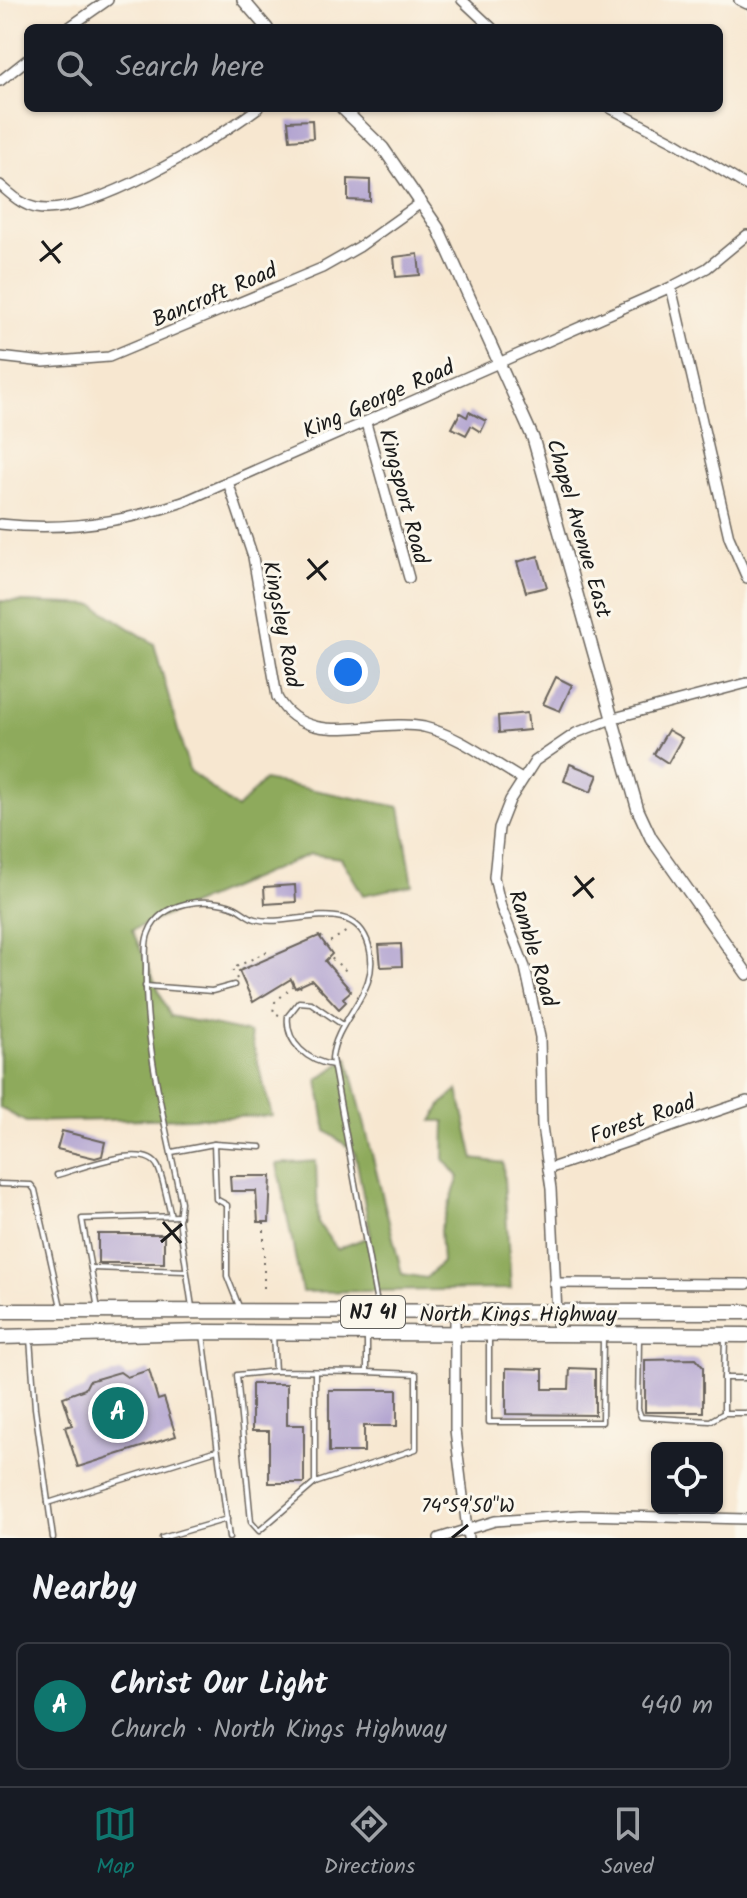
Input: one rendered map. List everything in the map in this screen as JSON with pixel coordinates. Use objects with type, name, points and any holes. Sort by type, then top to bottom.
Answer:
[{"type":"main road","name":"North Kings Highway","points":[[0,1311],[747,1312]]},
{"type":"main road","name":"North Kings Highway","points":[[0,1337],[203,1332],[747,1335]]},
{"type":"street","points":[[74,24],[108,0]]},
{"type":"street","points":[[243,0],[264,24]]},
{"type":"street","points":[[462,0],[488,24]]},
{"type":"street","points":[[739,0],[747,4]]},
{"type":"street","points":[[0,81],[24,62]]},
{"type":"street","points":[[0,185],[22,203],[51,209],[105,193],[177,162],[252,112]]},
{"type":"street","name":"Chapel Avenue East","points":[[346,112],[383,148],[438,228],[501,364],[546,473],[638,810],[651,838],[747,974]]},
{"type":"street","points":[[618,112],[675,142],[747,186]]},
{"type":"street","name":"Bancroft Road","points":[[0,357],[44,362],[109,357],[322,268],[359,247],[422,202]]},
{"type":"street","name":"King George Road","points":[[0,524],[48,526],[116,521],[151,513],[366,423],[671,287],[707,268],[747,235]]},
{"type":"street","points":[[671,287],[723,515],[735,555],[747,578]]},
{"type":"street","name":"Kingsport Road","points":[[366,423],[409,578]]},
{"type":"street","name":"Kingsley Road","points":[[228,482],[253,557],[277,697],[284,709],[297,721],[314,727],[393,723],[425,727],[522,779]]},
{"type":"street","name":"Ramble Road","points":[[558,1335],[548,1169],[542,1126],[540,1037],[534,1004],[494,877],[499,828],[522,779],[550,749],[576,733],[614,718],[747,683]]},
{"type":"street","name":"Forest Road","points":[[548,1169],[747,1101]]},
{"type":"street","points":[[554,1283],[747,1284]]},
{"type":"street","points":[[455,1312],[455,1430],[468,1534]]},
{"type":"street","points":[[439,1538],[468,1534],[495,1521],[581,1515],[747,1519]]},
{"type":"lane","points":[[193,1312],[180,1216],[181,1202],[145,1020],[145,986],[148,933],[158,918],[195,900],[233,907],[255,919],[289,921],[336,915],[354,926],[369,946],[371,967],[368,988],[333,1043],[333,1065],[379,1312]]},
{"type":"lane","points":[[145,986],[212,991],[236,984]]},
{"type":"lane","points":[[333,1065],[317,1063],[305,1055],[291,1034],[288,1016],[299,1002],[311,1003],[343,1025]]},
{"type":"lane","points":[[172,1152],[214,1144],[261,1147]]},
{"type":"lane","points":[[214,1144],[216,1199],[227,1205],[227,1276],[241,1312]]},
{"type":"lane","points":[[57,1175],[136,1153],[150,1157],[157,1165],[171,1216]]},
{"type":"lane","points":[[0,1184],[31,1185],[35,1190],[66,1336]]},
{"type":"lane","points":[[98,1312],[82,1219],[180,1216]]},
{"type":"lane","points":[[91,1268],[186,1271]]},
{"type":"lane","points":[[203,1332],[229,1538]]},
{"type":"lane","points":[[273,1333],[275,1371]]},
{"type":"lane","points":[[367,1334],[367,1372]]},
{"type":"lane","points":[[489,1335],[489,1422],[602,1422],[603,1335]]},
{"type":"lane","points":[[639,1335],[638,1409],[641,1417],[710,1421],[724,1413],[747,1413]]},
{"type":"lane","points":[[724,1413],[725,1335]]},
{"type":"lane","points":[[30,1338],[53,1538]]},
{"type":"lane","points":[[275,1371],[416,1374],[416,1449],[315,1483],[259,1531],[251,1522],[237,1375],[275,1371]]},
{"type":"lane","points":[[315,1372],[315,1483]]},
{"type":"lane","points":[[724,1378],[747,1378]]},
{"type":"lane","points":[[47,1503],[217,1450]]},
{"type":"lane","points":[[162,1538],[227,1519]]},
{"type":"path","points":[[321,936],[325,945],[354,926]]},
{"type":"path","points":[[236,984],[232,969],[268,951]]},
{"type":"path","points":[[326,963],[331,958],[350,974]]},
{"type":"path","points":[[279,1015],[273,1012],[275,1002],[293,986]]},
{"type":"path","points":[[300,986],[303,992]]},
{"type":"path","points":[[264,1222],[264,1294]]},
{"type":"green space","points":[[0,601],[94,605],[154,644],[189,770],[237,809],[264,780],[400,807],[413,885],[363,895],[341,858],[310,854],[132,930],[170,1016],[250,1033],[272,1116],[26,1122],[0,1108]]},
{"type":"green space","points":[[348,1058],[402,1274],[426,1278],[442,1262],[440,1230],[459,1177],[444,1159],[445,1121],[432,1121],[442,1104],[458,1090],[474,1159],[503,1163],[511,1289],[302,1292],[277,1164],[316,1161],[318,1223],[337,1249],[371,1236],[355,1152],[326,1131],[318,1080]]},
{"type":"building","points":[[312,120],[313,138],[290,140],[288,121]]},
{"type":"building","points":[[348,179],[370,180],[370,201],[348,200]]},
{"type":"building","points":[[418,254],[420,275],[396,277],[394,257]]},
{"type":"building","points":[[469,412],[486,421],[481,432],[471,426],[466,435],[452,428],[460,413],[467,417]]},
{"type":"building","points":[[538,556],[547,587],[526,592],[517,562]]},
{"type":"building","points":[[556,677],[572,685],[560,711],[543,704]]},
{"type":"building","points":[[527,713],[529,730],[499,733],[498,716]]},
{"type":"building","points":[[668,730],[682,738],[668,763],[654,754]]},
{"type":"building","points":[[570,764],[598,775],[591,792],[564,781]]},
{"type":"building","points":[[295,885],[296,902],[265,904],[264,887]]},
{"type":"building","points":[[319,936],[332,954],[325,961],[351,991],[343,998],[346,1002],[339,1009],[312,980],[295,988],[291,979],[253,1002],[239,971]]},
{"type":"building","points":[[401,944],[402,966],[381,967],[379,945]]},
{"type":"building","points":[[62,1131],[105,1142],[102,1156],[95,1158],[57,1149]]},
{"type":"building","points":[[230,1176],[271,1176],[269,1222],[258,1222],[256,1191],[231,1191]]},
{"type":"building","points":[[98,1234],[164,1234],[164,1263],[98,1263]]},
{"type":"building","points":[[696,1359],[703,1367],[703,1412],[645,1412],[645,1360]]},
{"type":"building","points":[[506,1368],[543,1369],[543,1389],[569,1389],[570,1368],[595,1369],[595,1415],[506,1414]]},
{"type":"building","points":[[149,1370],[158,1400],[164,1398],[176,1436],[78,1467],[65,1427],[72,1425],[63,1397],[85,1389],[89,1381],[120,1372],[127,1377]]},
{"type":"building","points":[[252,1384],[287,1384],[287,1425],[304,1425],[304,1483],[269,1483],[269,1431],[252,1431]]},
{"type":"building","points":[[329,1390],[397,1390],[397,1426],[364,1426],[364,1452],[329,1452]]},
{"type":"place","name":"Christ Our Light","points":[[118,1413]]}]
